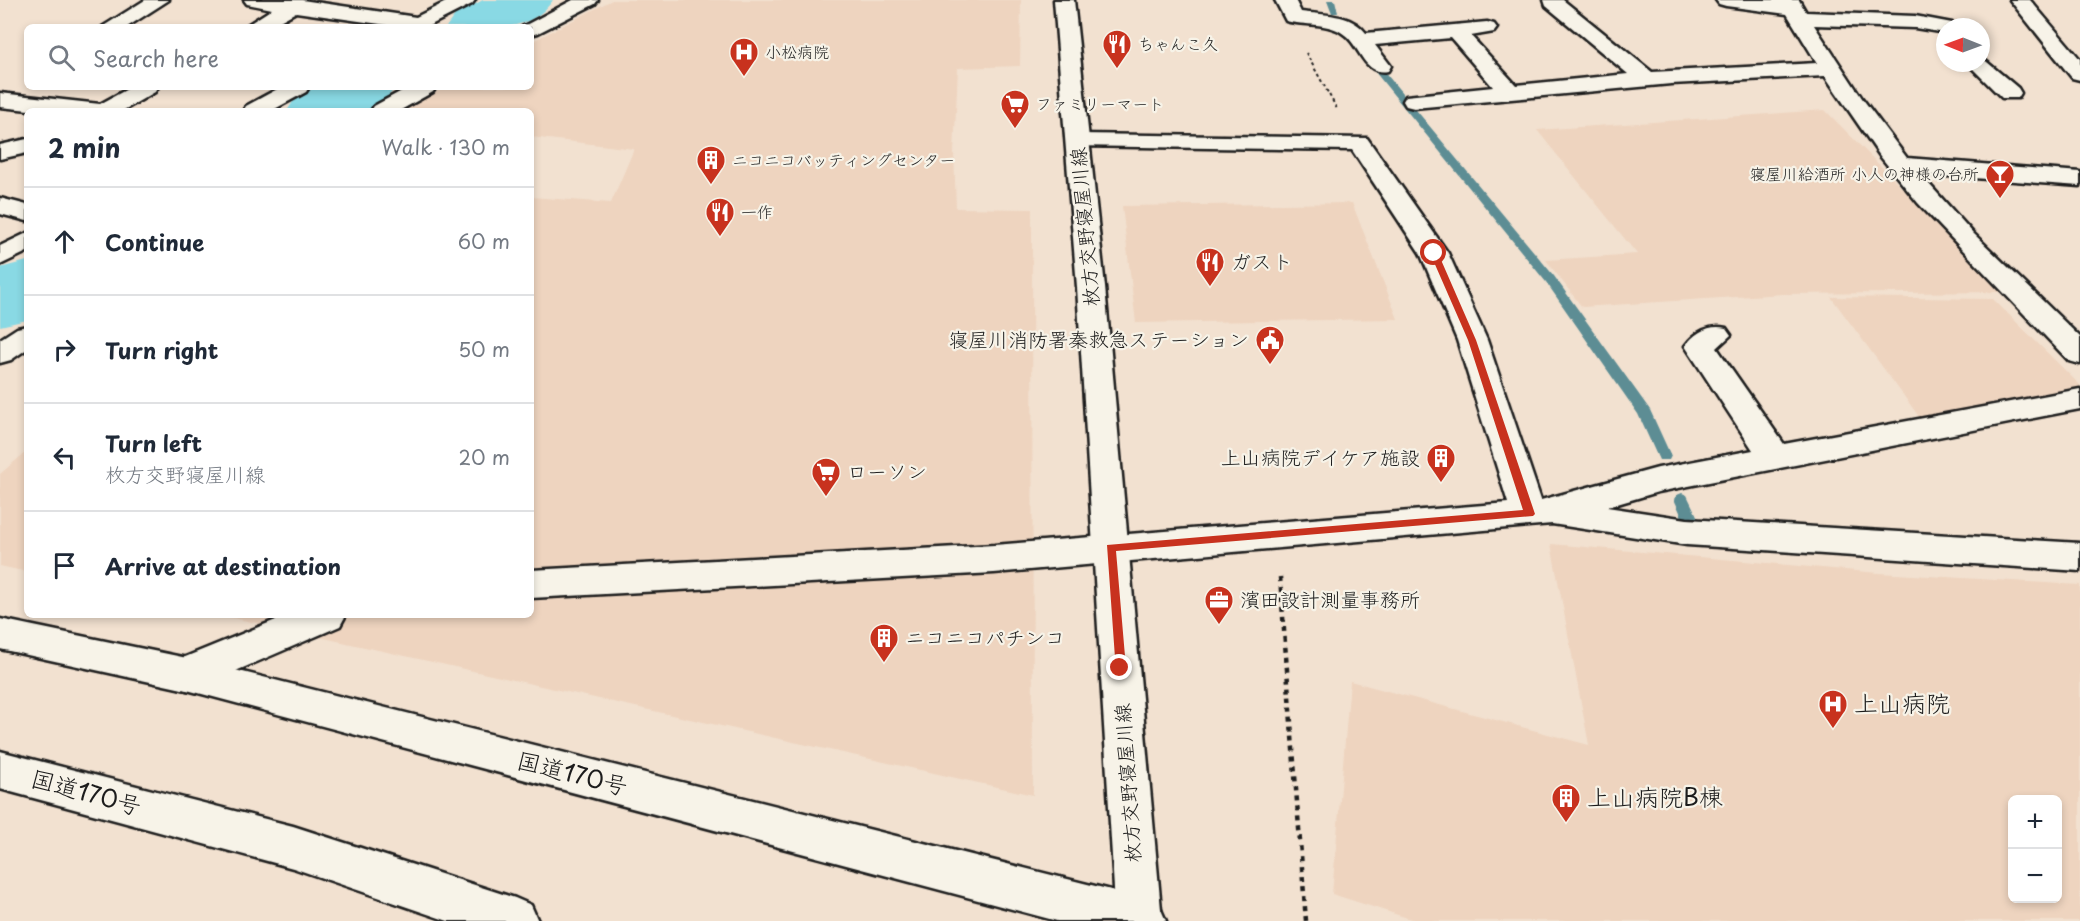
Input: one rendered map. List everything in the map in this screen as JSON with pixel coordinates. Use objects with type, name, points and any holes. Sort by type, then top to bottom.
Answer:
[{"type":"main road","points":[[117,24],[159,0]]},
{"type":"main road","points":[[254,0],[295,4],[408,24]]},
{"type":"main road","points":[[411,0],[414,24]]},
{"type":"main road","points":[[416,24],[465,0]]},
{"type":"main road","points":[[534,27],[588,0]]},
{"type":"main road","name":"枚方交野寝屋川線","points":[[1064,0],[1078,141],[1140,921]]},
{"type":"main road","points":[[1726,0],[1915,22],[1936,21]]},
{"type":"main road","points":[[2020,0],[2080,73]]},
{"type":"main road","points":[[1553,2],[1647,79]]},
{"type":"main road","points":[[259,24],[295,4]]},
{"type":"main road","points":[[1289,9],[1340,23],[1354,31],[1380,66]]},
{"type":"main road","points":[[1794,9],[1830,69],[1928,199],[2080,354]]},
{"type":"main road","points":[[1360,40],[1487,28]]},
{"type":"main road","points":[[1456,31],[1510,92]]},
{"type":"main road","points":[[1414,101],[1647,79],[1830,69]]},
{"type":"main road","points":[[1988,72],[2010,93]]},
{"type":"main road","points":[[108,108],[141,90]]},
{"type":"main road","points":[[260,108],[292,90]]},
{"type":"main road","points":[[387,108],[420,90]]},
{"type":"main road","points":[[0,100],[74,108]]},
{"type":"main road","points":[[1078,141],[1359,142],[1434,253],[1472,340],[1539,513]]},
{"type":"main road","points":[[0,152],[24,147]]},
{"type":"main road","points":[[1901,165],[2080,179]]},
{"type":"main road","points":[[0,206],[24,212]]},
{"type":"main road","points":[[0,257],[24,243]]},
{"type":"main road","points":[[1716,335],[1700,346],[1776,457]]},
{"type":"main road","points":[[0,353],[24,337]]},
{"type":"main road","points":[[534,584],[994,559],[1539,513],[1658,480],[2080,399]]},
{"type":"main road","points":[[1539,513],[1687,532],[2080,557]]},
{"type":"main road","points":[[187,674],[320,618]]},
{"type":"main road","name":"国道170号","points":[[0,634],[187,674],[1140,921]]},
{"type":"main road","name":"国道170号","points":[[0,770],[293,847],[515,921]]},
{"type":"path","points":[[1289,9],[1289,25],[1359,142]]},
{"type":"path","points":[[1276,534],[1306,921]]},
{"type":"shaded area","points":[[612,0],[1021,0],[1020,66],[958,68],[954,153],[956,208],[1032,209],[1033,795],[234,618],[534,618],[534,197],[611,203],[634,149],[534,137],[534,108],[407,108],[440,90],[534,90],[534,40]]},
{"type":"shaded area","points":[[1825,110],[2005,292],[1783,294],[1582,307],[1546,260],[1637,254],[1537,130]]},
{"type":"shaded area","points":[[1352,203],[1398,319],[1136,323],[1122,206]]},
{"type":"shaded area","points":[[1831,297],[1993,299],[2080,385],[2080,390],[1923,422]]},
{"type":"shaded area","points":[[24,454],[24,571],[0,566],[0,474]]},
{"type":"shaded area","name":"上山病院","points":[[1551,544],[1879,573],[2080,585],[2080,921],[1417,921],[1332,894],[1350,681],[1589,745]]},
{"type":"waterway","points":[[481,24],[525,0]]},
{"type":"waterway","points":[[1331,0],[1335,11]]},
{"type":"waterway","points":[[1365,54],[1550,279],[1645,413],[1664,456]]},
{"type":"waterway","points":[[325,108],[358,90]]},
{"type":"waterway","points":[[0,302],[24,287]]},
{"type":"waterway","points":[[1682,499],[1694,526],[1707,527]]},
{"type":"place","name":"ちゃんこ久","points":[[1117,70]]},
{"type":"place","name":"小松病院","points":[[744,78]]},
{"type":"place","name":"ファミリーマート","points":[[1015,130]]},
{"type":"place","name":"ニコニコバッティングセンター","points":[[711,186]]},
{"type":"place","name":"寝屋川給酒所 小人の神様の台所","points":[[2000,200]]},
{"type":"place","name":"一作","points":[[720,238]]},
{"type":"place","name":"ガスト","points":[[1210,288]]},
{"type":"place","name":"寝屋川消防署秦救急ステーション","points":[[1270,366]]},
{"type":"place","name":"上山病院デイケア施設","points":[[1441,484]]},
{"type":"place","name":"ローソン","points":[[826,498]]},
{"type":"place","name":"濱田設計測量事務所","points":[[1219,626]]},
{"type":"place","name":"ニコニコパチンコ","points":[[884,664]]},
{"type":"place","name":"上山病院","points":[[1833,730]]},
{"type":"place","name":"上山病院B棟","points":[[1566,824]]},
{"type":"route","points":[[1120,668],[1110,548],[1529,514],[1472,340],[1434,253]]}]
